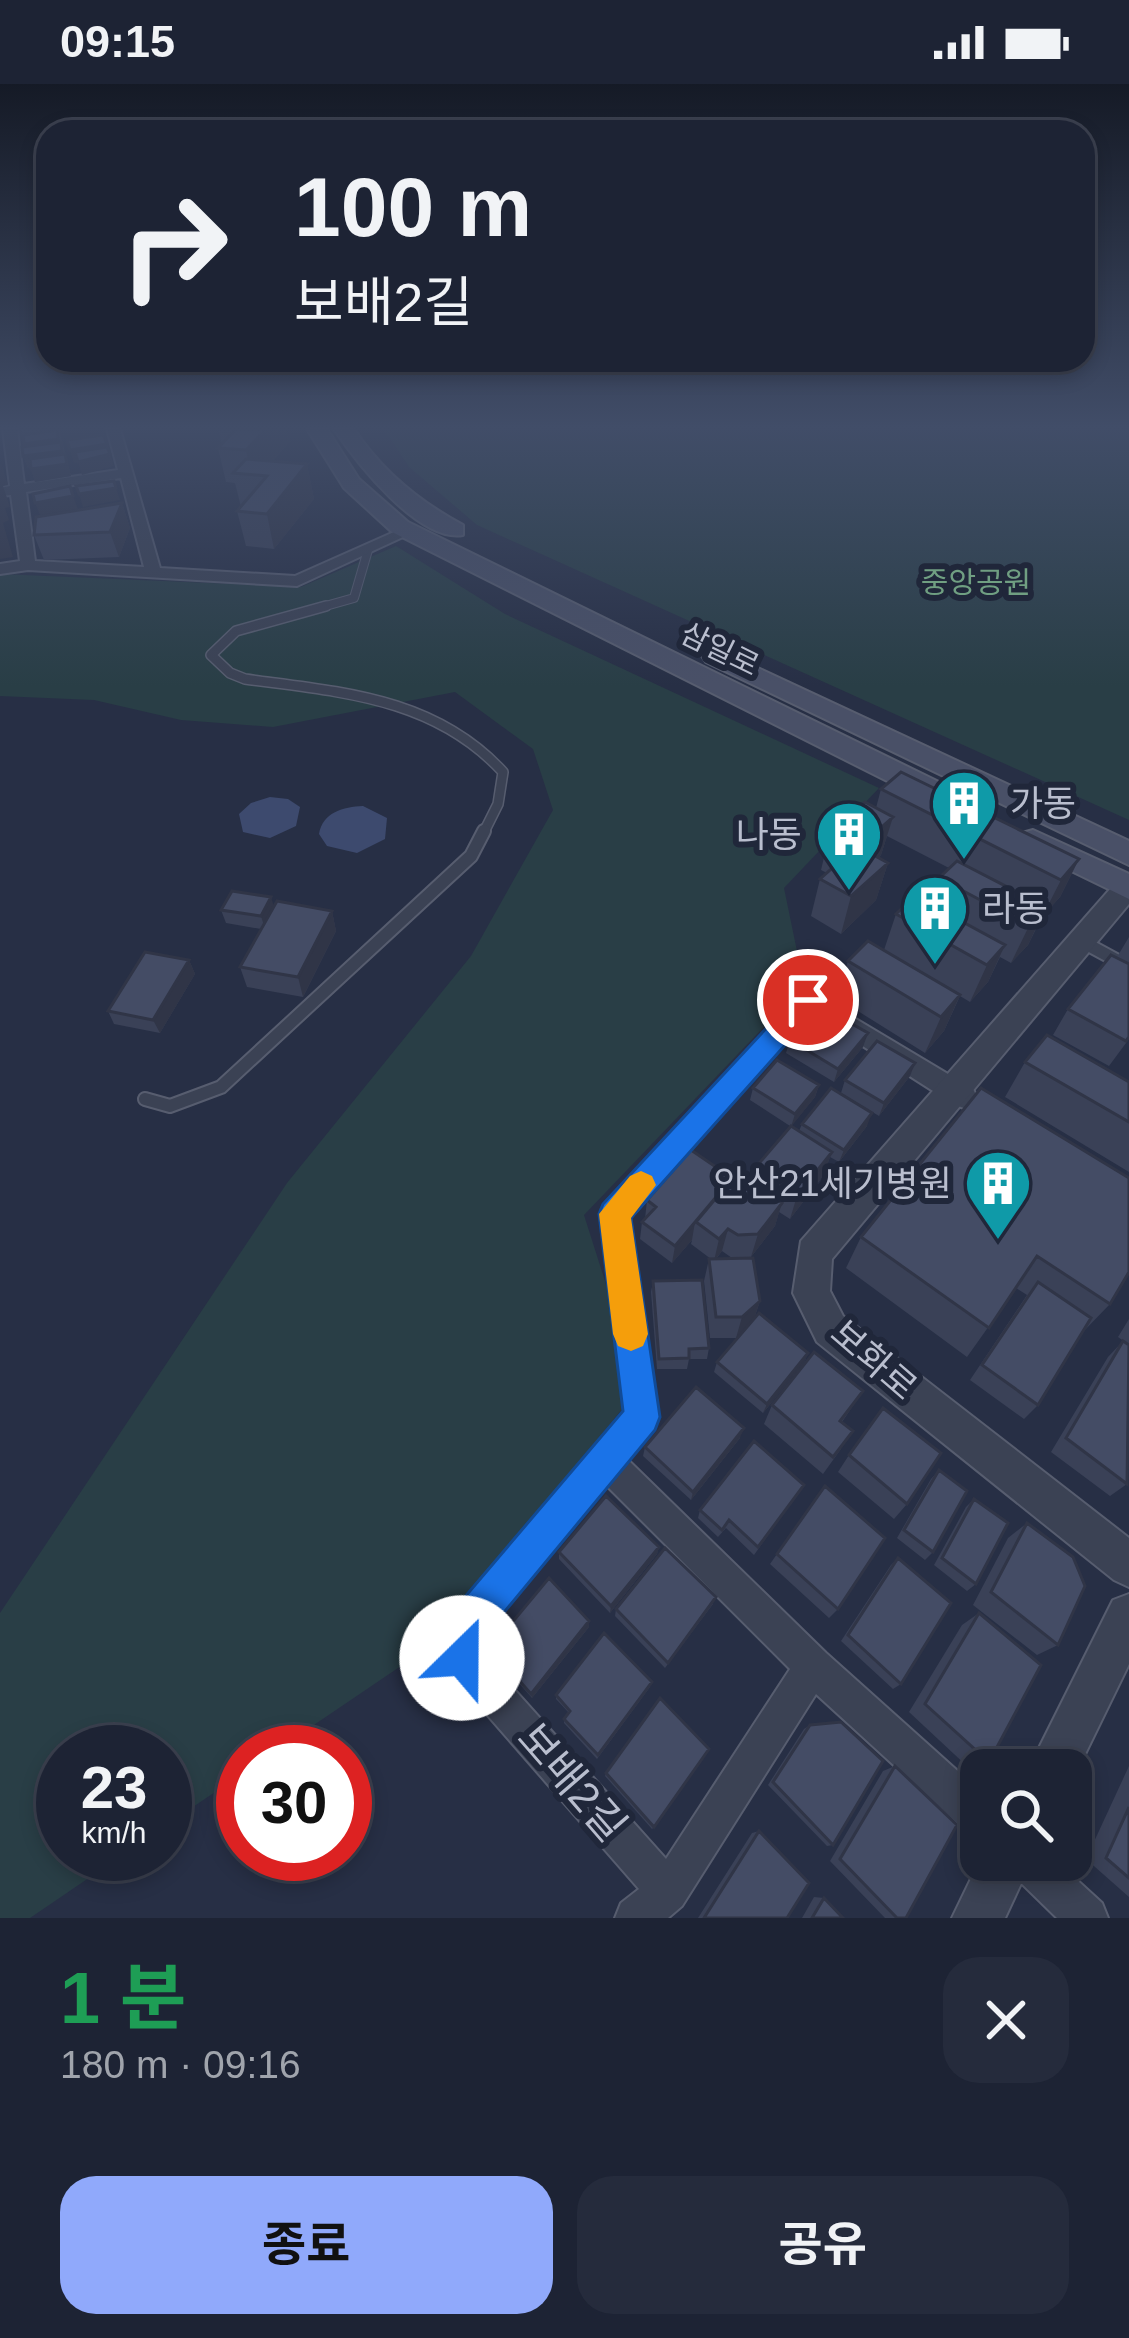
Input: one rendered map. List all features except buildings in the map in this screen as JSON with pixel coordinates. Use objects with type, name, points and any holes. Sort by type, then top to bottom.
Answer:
[{"type":"main road","name":"삼일로","points":[[385,515],[408,531],[958,804]]},
{"type":"main road","name":"삼일로","points":[[429,515],[1129,854]]},
{"type":"main road","points":[[1001,825],[1128,888]]},
{"type":"street","points":[[22,515],[28,565]]},
{"type":"street","points":[[138,515],[154,574]]},
{"type":"street","points":[[0,528],[23,524]]},
{"type":"street","points":[[0,569],[28,565],[297,581],[408,531]]},
{"type":"street","name":"보화로","points":[[1128,888],[814,1253],[811,1293],[830,1329],[1129,1565]]},
{"type":"street","name":"보배2길","points":[[813,1666],[652,1905],[462,1658],[460,1642],[466,1626],[642,1417],[615,1214],[808,1000],[993,1114]]},
{"type":"street","points":[[606,1462],[813,1666],[960,1800]]},
{"type":"street","points":[[1062,1749],[1129,1616]]},
{"type":"street","points":[[978,1918],[996,1881]]},
{"type":"street","points":[[1048,1881],[1087,1918]]},
{"type":"lane","points":[[145,1100],[170,1106],[221,1087],[471,856],[499,804],[503,772],[492,756],[431,717],[386,700],[245,679],[230,673],[211,655],[236,631],[354,598],[368,550]]},
{"type":"lane","points":[[1080,941],[1129,967]]},
{"type":"green space","name":"중앙공원","points":[[465,515],[1129,515],[1129,820],[477,525]]},
{"type":"green space","points":[[396,546],[505,614],[879,788],[784,888],[804,985],[584,1215],[639,1388],[432,1645],[314,1725],[216,1725],[216,1791],[192,1808],[192,1725],[36,1725],[36,1881],[84,1881],[30,1918],[0,1918],[0,1613],[287,1183],[471,956],[553,810],[533,749],[455,692],[273,727],[181,720],[94,700],[0,696],[0,574],[301,587]]},
{"type":"water","points":[[270,797],[288,799],[300,807],[296,826],[270,838],[243,832],[239,814],[251,803]]},
{"type":"water","points":[[363,806],[387,818],[385,839],[357,853],[327,846],[319,834],[325,820],[341,809]]},
{"type":"slow traffic","points":[[631,1334],[615,1214],[641,1185]]},
{"type":"place","name":"가동","points":[[964,862]]},
{"type":"place","name":"나동","points":[[849,893]]},
{"type":"place","name":"라동","points":[[935,967]]},
{"type":"place","name":"안산21세기병원","points":[[998,1242]]},
{"type":"route","points":[[462,1658],[460,1642],[466,1626],[642,1417],[615,1214],[808,1000]]}]
